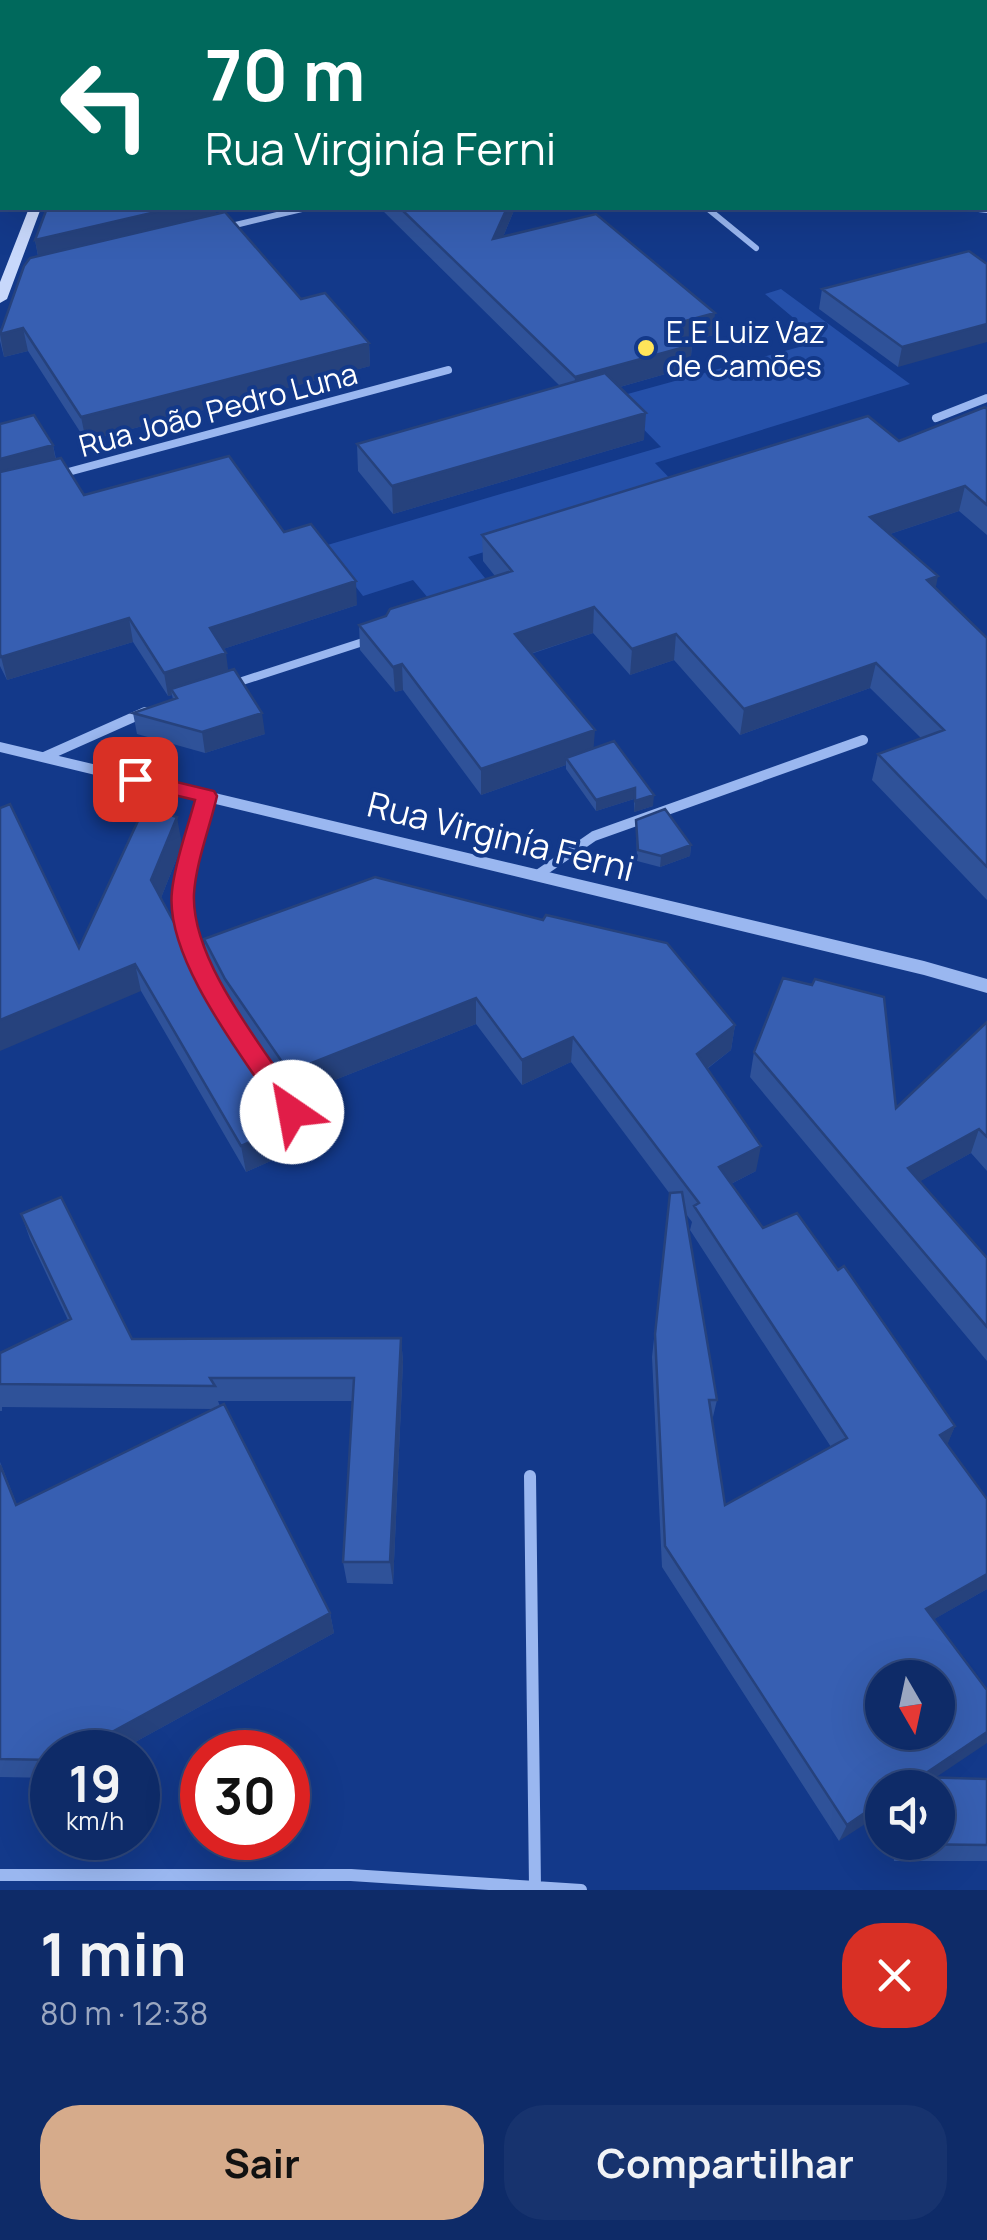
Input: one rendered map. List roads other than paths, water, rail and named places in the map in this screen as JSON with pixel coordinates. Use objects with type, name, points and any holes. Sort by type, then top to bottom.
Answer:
[{"type":"main road","points":[[0,299],[34,210]]},
{"type":"street","points":[[213,230],[298,210]]},
{"type":"street","points":[[709,210],[756,248]]},
{"type":"street","points":[[7,280],[26,275]]},
{"type":"street","name":"Rua João Pedro Luna","points":[[37,480],[448,370]]},
{"type":"street","points":[[936,418],[987,398]]},
{"type":"street","points":[[213,690],[384,635]]},
{"type":"street","points":[[44,757],[118,721],[156,708]]},
{"type":"street","points":[[536,876],[594,836],[863,740]]},
{"type":"street","name":"Rua Virginía Ferni","points":[[0,746],[987,986]]},
{"type":"street","points":[[206,796],[183,892],[184,924],[195,961],[292,1112]]},
{"type":"street","points":[[530,1476],[536,1887]]},
{"type":"street","points":[[0,1875],[352,1876],[582,1890]]},
{"type":"place","name":"E.E Luiz Vaz de Camões","points":[[646,348]]}]
